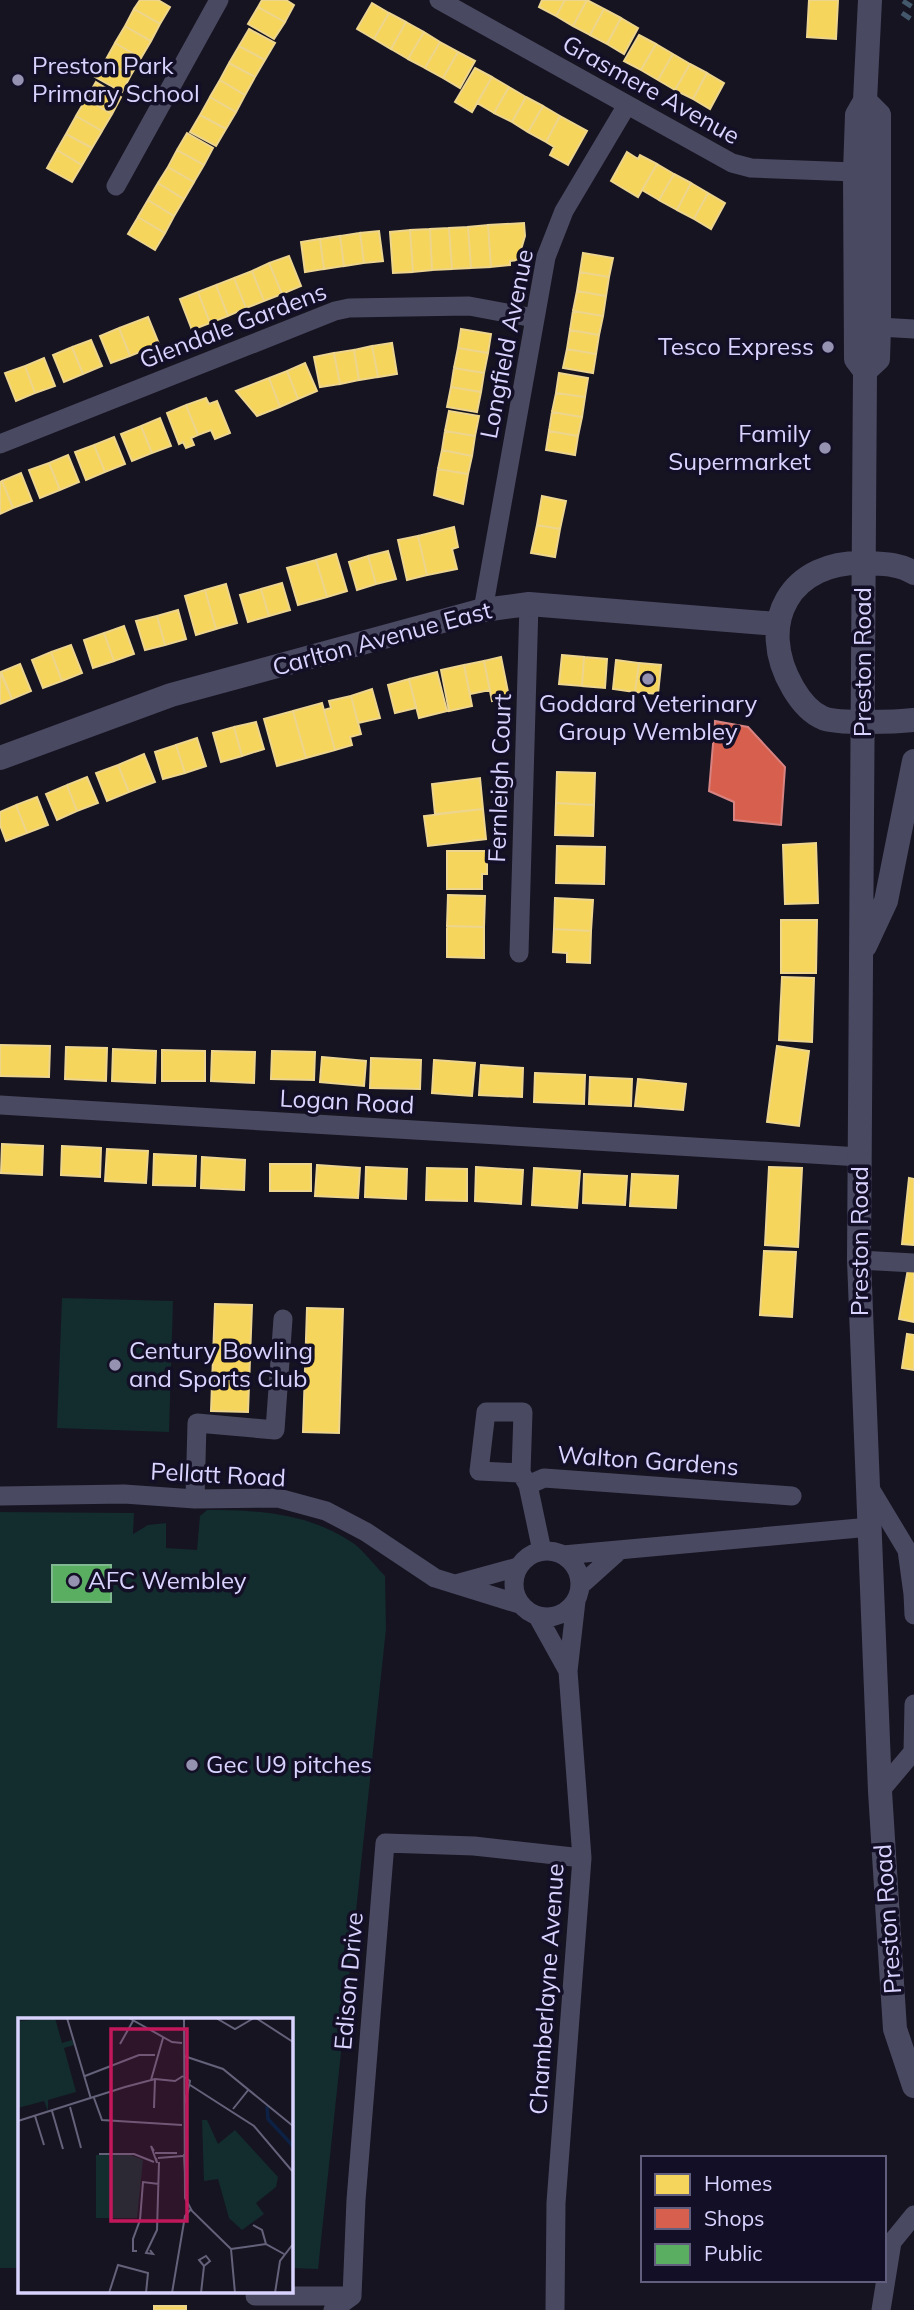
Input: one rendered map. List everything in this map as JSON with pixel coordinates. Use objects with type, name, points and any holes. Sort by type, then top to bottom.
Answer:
[{"type":"street","points":[[116,186],[219,0]]},
{"type":"street","name":"Grasmere Avenue","points":[[439,0],[741,167],[855,173]]},
{"type":"street","name":"Preston Road","points":[[870,0],[865,101],[858,115],[855,173],[856,359],[865,371],[859,1260],[880,1791],[895,2029],[914,2086]]},
{"type":"street","name":"Preston Road","points":[[865,101],[879,115],[878,359],[865,371]]},
{"type":"street","name":"Longfield Avenue","points":[[483,610],[546,257],[564,211],[627,105]]},
{"type":"street","name":"Glendale Gardens","points":[[0,444],[335,311],[349,308],[469,306],[534,318]]},
{"type":"street","points":[[879,327],[914,329]]},
{"type":"street","points":[[914,573],[890,564],[862,562],[835,565],[807,576],[795,588],[782,608],[777,624],[779,650],[786,676],[805,705],[824,719],[899,722],[914,720]]},
{"type":"street","name":"Carlton Avenue East","points":[[0,758],[171,695],[483,610],[529,604],[777,624]]},
{"type":"street","name":"Fernleigh Court","points":[[519,953],[529,604]]},
{"type":"street","name":"Preston Road","points":[[862,953],[886,901],[914,761]]},
{"type":"street","name":"Logan Road","points":[[0,1105],[860,1157]]},
{"type":"street","points":[[859,1260],[914,1263]]},
{"type":"street","points":[[195,1499],[197,1423],[275,1430],[283,1319]]},
{"type":"street","name":"Walton Gardens","points":[[542,1551],[525,1479],[544,1478],[792,1496]]},
{"type":"street","name":"Preston Road","points":[[868,1486],[907,1550],[914,1594],[914,1615]]},
{"type":"street","name":"Pellatt Road","points":[[0,1496],[124,1494],[195,1499],[278,1498],[326,1511],[366,1532],[435,1578],[519,1604],[538,1617]]},
{"type":"street","points":[[519,1604],[513,1584],[518,1567],[528,1556],[542,1551],[563,1555],[870,1527]]},
{"type":"street","points":[[538,1617],[558,1616],[620,1550]]},
{"type":"street","points":[[563,1555],[577,1568],[579,1593]]},
{"type":"street","points":[[455,1585],[518,1567]]},
{"type":"street","name":"Chamberlayne Avenue","points":[[555,2310],[556,2203],[582,1858],[568,1671],[579,1593]]},
{"type":"street","name":"Chamberlayne Avenue","points":[[538,1617],[568,1671]]},
{"type":"street","points":[[880,1791],[912,1752],[914,1704]]},
{"type":"street","name":"Edison Drive","points":[[352,2296],[356,2200],[385,1843],[474,1846],[582,1858]]},
{"type":"street","points":[[886,2279],[892,2242],[914,2215]]},
{"type":"street","points":[[881,2310],[886,2282]]},
{"type":"street","points":[[255,2296],[352,2296]]},
{"type":"street","points":[[333,2310],[352,2296]]},
{"type":"green space","name":"Century Bowling and Sports Club","points":[[62,1298],[173,1301],[169,1432],[57,1428]]},
{"type":"green space","points":[[207,1510],[263,1512],[317,1524],[355,1544],[385,1576],[386,1629],[318,2269],[292,2268],[292,2018],[18,2018],[18,2268],[0,2268],[0,1512],[134,1513],[133,1534],[148,1525],[166,1523],[166,1548],[197,1550],[200,1516]]},
{"type":"building: Homes","points":[[140,0],[158,0],[170,7],[160,24],[134,9]]},
{"type":"building: Homes","points":[[262,0],[286,0],[294,5],[285,22],[258,7]]},
{"type":"building: Homes","points":[[542,0],[565,0],[556,16],[539,7]]},
{"type":"building: Homes","points":[[565,0],[587,0],[573,26],[556,16]]},
{"type":"building: Homes","points":[[587,0],[604,9],[590,35],[573,26]]},
{"type":"building: Homes","points":[[809,0],[838,0],[836,39],[807,37]]},
{"type":"building: Homes","points":[[372,3],[389,13],[374,39],[357,29]]},
{"type":"building: Homes","points":[[258,7],[285,22],[274,39],[248,24]]},
{"type":"building: Homes","points":[[134,9],[160,24],[151,41],[125,26]]},
{"type":"building: Homes","points":[[604,9],[621,18],[607,44],[590,35]]},
{"type":"building: Homes","points":[[389,13],[406,22],[391,49],[374,39]]},
{"type":"building: Homes","points":[[621,18],[638,28],[624,54],[607,44]]},
{"type":"building: Homes","points":[[406,22],[424,32],[408,59],[391,49]]},
{"type":"building: Homes","points":[[125,26],[151,41],[141,58],[115,43]]},
{"type":"building: Homes","points":[[249,29],[275,43],[265,60],[239,46]]},
{"type":"building: Homes","points":[[424,32],[440,42],[425,68],[408,59]]},
{"type":"building: Homes","points":[[639,35],[656,44],[641,70],[624,61]]},
{"type":"building: Homes","points":[[440,42],[458,52],[443,78],[425,68]]},
{"type":"building: Homes","points":[[115,43],[141,58],[131,75],[105,61]]},
{"type":"building: Homes","points":[[656,44],[673,54],[658,80],[641,70]]},
{"type":"building: Homes","points":[[239,46],[265,60],[255,77],[229,63]]},
{"type":"building: Homes","points":[[458,52],[475,61],[460,88],[443,78]]},
{"type":"building: Homes","points":[[673,54],[690,64],[675,90],[658,80]]},
{"type":"building: Homes","points":[[105,61],[131,75],[122,92],[95,77]]},
{"type":"building: Homes","points":[[229,63],[255,77],[245,95],[220,80]]},
{"type":"building: Homes","points":[[690,64],[707,73],[693,99],[675,90]]},
{"type":"building: Homes","points":[[475,68],[492,77],[472,112],[455,102]]},
{"type":"building: Homes","points":[[707,73],[724,83],[710,109],[693,99]]},
{"type":"building: Homes","points":[[492,77],[509,87],[494,113],[477,103]]},
{"type":"building: Homes","points":[[220,80],[245,95],[236,112],[210,97]]},
{"type":"building: Homes","points":[[96,82],[121,97],[112,114],[86,99]]},
{"type":"building: Homes","points":[[509,87],[526,97],[512,122],[494,113]]},
{"type":"building: Homes","points":[[210,97],[236,112],[226,129],[200,115]]},
{"type":"building: Homes","points":[[526,97],[543,106],[528,132],[512,122]]},
{"type":"building: Homes","points":[[86,99],[112,114],[102,131],[76,116]]},
{"type":"building: Homes","points":[[543,106],[560,116],[546,142],[528,132]]},
{"type":"building: Homes","points":[[200,115],[226,129],[216,146],[190,132]]},
{"type":"building: Homes","points":[[76,116],[102,131],[92,148],[66,134]]},
{"type":"building: Homes","points":[[560,116],[587,131],[568,165],[550,155],[554,147],[546,142]]},
{"type":"building: Homes","points":[[187,133],[213,148],[204,165],[177,150]]},
{"type":"building: Homes","points":[[66,134],[92,148],[82,165],[57,150]]},
{"type":"building: Homes","points":[[57,150],[82,165],[72,182],[47,168]]},
{"type":"building: Homes","points":[[177,150],[204,165],[194,182],[168,167]]},
{"type":"building: Homes","points":[[627,152],[638,159],[640,155],[657,164],[638,197],[611,181]]},
{"type":"building: Homes","points":[[657,164],[674,174],[659,200],[642,190]]},
{"type":"building: Homes","points":[[168,167],[194,182],[184,199],[158,183]]},
{"type":"building: Homes","points":[[674,174],[691,183],[677,210],[659,200]]},
{"type":"building: Homes","points":[[158,183],[184,199],[174,216],[148,200]]},
{"type":"building: Homes","points":[[691,183],[708,193],[694,219],[677,210]]},
{"type":"building: Homes","points":[[708,193],[725,203],[711,229],[694,219]]},
{"type":"building: Homes","points":[[148,200],[174,216],[165,233],[138,217]]},
{"type":"building: Homes","points":[[138,217],[165,233],[155,250],[128,234]]},
{"type":"building: Homes","points":[[524,223],[525,236],[518,260],[510,261],[510,265],[491,267],[488,225]]},
{"type":"building: Homes","points":[[488,225],[491,267],[471,268],[468,227]]},
{"type":"building: Homes","points":[[468,227],[471,268],[452,269],[449,228]]},
{"type":"building: Homes","points":[[449,228],[452,269],[432,270],[430,229]]},
{"type":"building: Homes","points":[[430,229],[432,270],[413,272],[410,230]]},
{"type":"building: Homes","points":[[410,230],[413,272],[393,273],[390,232]]},
{"type":"building: Homes","points":[[379,231],[383,261],[364,263],[360,233]]},
{"type":"building: Homes","points":[[360,233],[364,263],[344,266],[340,236]]},
{"type":"building: Homes","points":[[340,236],[344,266],[324,269],[320,239]]},
{"type":"building: Homes","points":[[320,239],[324,269],[305,272],[301,242]]},
{"type":"building: Homes","points":[[583,253],[613,258],[609,277],[580,272]]},
{"type":"building: Homes","points":[[289,256],[301,286],[282,294],[269,263]]},
{"type":"building: Homes","points":[[269,263],[282,294],[264,301],[252,271]]},
{"type":"building: Homes","points":[[252,271],[264,301],[246,308],[234,278]]},
{"type":"building: Homes","points":[[580,272],[609,277],[606,296],[577,291]]},
{"type":"building: Homes","points":[[234,278],[246,308],[228,316],[216,285]]},
{"type":"building: Homes","points":[[216,285],[228,316],[210,323],[198,292]]},
{"type":"building: Homes","points":[[577,291],[606,296],[603,316],[573,311]]},
{"type":"building: Homes","points":[[198,292],[210,323],[192,330],[180,299]]},
{"type":"building: Homes","points":[[573,311],[603,316],[599,335],[570,330]]},
{"type":"building: Homes","points":[[148,317],[159,344],[130,356],[119,328]]},
{"type":"building: Homes","points":[[119,328],[130,356],[111,363],[100,336]]},
{"type":"building: Homes","points":[[461,329],[491,334],[488,353],[458,348]]},
{"type":"building: Homes","points":[[570,330],[599,335],[596,354],[567,349]]},
{"type":"building: Homes","points":[[91,340],[102,366],[83,374],[72,347]]},
{"type":"building: Homes","points":[[392,343],[397,374],[378,377],[372,346]]},
{"type":"building: Homes","points":[[372,346],[378,377],[359,380],[354,350]]},
{"type":"building: Homes","points":[[72,347],[83,374],[64,382],[53,355]]},
{"type":"building: Homes","points":[[458,348],[488,353],[484,373],[454,368]]},
{"type":"building: Homes","points":[[567,349],[596,354],[593,373],[563,368]]},
{"type":"building: Homes","points":[[354,350],[359,380],[340,384],[334,353]]},
{"type":"building: Homes","points":[[334,353],[340,384],[320,387],[314,357]]},
{"type":"building: Homes","points":[[44,358],[55,386],[35,393],[25,366]]},
{"type":"building: Homes","points":[[305,363],[317,391],[298,399],[287,371]]},
{"type":"building: Homes","points":[[25,366],[35,393],[16,401],[5,373]]},
{"type":"building: Homes","points":[[454,368],[484,373],[481,392],[451,387]]},
{"type":"building: Homes","points":[[287,371],[298,399],[280,407],[269,378]]},
{"type":"building: Homes","points":[[559,373],[588,378],[585,397],[556,393]]},
{"type":"building: Homes","points":[[269,378],[280,407],[257,416],[236,391]]},
{"type":"building: Homes","points":[[451,387],[481,392],[477,412],[447,407]]},
{"type":"building: Homes","points":[[556,393],[585,397],[582,417],[552,412]]},
{"type":"building: Homes","points":[[206,398],[209,404],[217,401],[230,433],[215,439],[211,430],[198,435],[186,405]]},
{"type":"building: Homes","points":[[186,405],[198,435],[191,438],[194,445],[186,448],[183,442],[179,444],[167,413]]},
{"type":"building: Homes","points":[[449,411],[479,416],[475,436],[445,431]]},
{"type":"building: Homes","points":[[552,412],[582,417],[578,436],[549,431]]},
{"type":"building: Homes","points":[[160,418],[171,446],[152,453],[141,426]]},
{"type":"building: Homes","points":[[141,426],[152,453],[132,461],[121,434]]},
{"type":"building: Homes","points":[[445,431],[475,436],[472,456],[442,450]]},
{"type":"building: Homes","points":[[549,431],[578,436],[575,455],[546,450]]},
{"type":"building: Homes","points":[[114,437],[125,464],[105,472],[94,445]]},
{"type":"building: Homes","points":[[94,445],[105,472],[86,480],[75,452]]},
{"type":"building: Homes","points":[[442,450],[472,456],[468,474],[438,469]]},
{"type":"building: Homes","points":[[68,455],[79,482],[60,490],[49,463]]},
{"type":"building: Homes","points":[[49,463],[60,490],[40,498],[29,470]]},
{"type":"building: Homes","points":[[438,469],[468,474],[463,504],[434,495]]},
{"type":"building: Homes","points":[[21,473],[32,501],[13,508],[2,481]]},
{"type":"building: Homes","points":[[2,481],[13,508],[0,514],[0,482]]},
{"type":"building: Homes","points":[[542,496],[566,501],[560,529],[537,525]]},
{"type":"building: Homes","points":[[537,525],[560,529],[555,557],[531,553]]},
{"type":"building: Homes","points":[[454,527],[458,547],[452,549],[457,569],[427,575],[418,536]]},
{"type":"building: Homes","points":[[418,536],[427,575],[407,580],[398,540]]},
{"type":"building: Homes","points":[[388,551],[396,579],[376,584],[368,556]]},
{"type":"building: Homes","points":[[336,554],[347,591],[327,597],[316,560]]},
{"type":"building: Homes","points":[[368,556],[376,584],[357,590],[349,562]]},
{"type":"building: Homes","points":[[316,560],[327,597],[298,605],[287,568]]},
{"type":"building: Homes","points":[[282,583],[290,610],[269,616],[261,589]]},
{"type":"building: Homes","points":[[226,584],[237,623],[216,629],[205,590]]},
{"type":"building: Homes","points":[[261,589],[269,616],[248,622],[240,595]]},
{"type":"building: Homes","points":[[205,590],[216,629],[196,635],[185,596]]},
{"type":"building: Homes","points":[[178,610],[186,639],[165,645],[157,616]]},
{"type":"building: Homes","points":[[157,616],[165,645],[145,650],[136,621]]},
{"type":"building: Homes","points":[[124,626],[134,654],[114,661],[104,633]]},
{"type":"building: Homes","points":[[104,633],[114,661],[93,668],[84,640]]},
{"type":"building: Homes","points":[[71,645],[82,673],[62,681],[51,652]]},
{"type":"building: Homes","points":[[51,652],[62,681],[43,688],[32,660]]},
{"type":"building: Homes","points":[[562,655],[584,657],[582,686],[559,684]]},
{"type":"building: Homes","points":[[501,657],[509,697],[492,701],[484,661]]},
{"type":"building: Homes","points":[[584,657],[607,659],[605,688],[582,686]]},
{"type":"building: Homes","points":[[616,660],[639,663],[635,692],[613,689]]},
{"type":"building: Homes","points":[[484,661],[490,690],[470,694],[464,665]]},
{"type":"building: Homes","name":"Goddard Veterinary Group Wembley","points":[[639,663],[661,665],[658,694],[635,692]]},
{"type":"building: Homes","points":[[20,664],[31,691],[12,699],[1,672]]},
{"type":"building: Homes","points":[[464,665],[472,706],[449,711],[441,670]]},
{"type":"building: Homes","points":[[0,672],[12,699],[0,704]]},
{"type":"building: Homes","points":[[437,672],[447,711],[419,718],[409,679]]},
{"type":"building: Homes","points":[[409,679],[416,708],[395,713],[388,685]]},
{"type":"building: Homes","points":[[372,689],[380,718],[358,723],[351,696]]},
{"type":"building: Homes","points":[[351,696],[361,734],[350,737],[352,745],[335,750],[324,710],[331,708],[329,701]]},
{"type":"building: Homes","points":[[322,703],[335,750],[306,758],[293,711]]},
{"type":"building: Homes","points":[[293,711],[306,758],[277,766],[264,719]]},
{"type":"building: Homes","points":[[256,722],[264,749],[242,756],[234,727]]},
{"type":"building: Homes","points":[[234,727],[242,756],[221,762],[213,733]]},
{"type":"building: Homes","points":[[197,738],[206,766],[185,773],[176,745]]},
{"type":"building: Homes","points":[[176,745],[185,773],[163,779],[155,752]]},
{"type":"building: Homes","points":[[144,754],[155,782],[129,792],[118,765]]},
{"type":"building: Homes","points":[[118,765],[129,792],[107,801],[96,773]]},
{"type":"building: Homes","points":[[557,772],[595,773],[594,805],[556,803]]},
{"type":"building: Homes","points":[[87,777],[98,803],[77,811],[67,785]]},
{"type":"building: Homes","points":[[480,778],[483,809],[435,814],[432,784]]},
{"type":"building: Homes","points":[[67,785],[77,811],[57,820],[46,794]]},
{"type":"building: Homes","points":[[37,797],[48,825],[27,833],[16,805]]},
{"type":"building: Homes","points":[[556,803],[594,805],[593,836],[555,835]]},
{"type":"building: Homes","points":[[16,805],[27,833],[6,841],[0,825],[0,812]]},
{"type":"building: Homes","points":[[483,809],[486,839],[428,846],[424,816]]},
{"type":"building: Homes","points":[[816,843],[818,903],[785,904],[783,845]]},
{"type":"building: Homes","points":[[557,846],[605,847],[604,884],[556,883]]},
{"type":"building: Homes","points":[[447,851],[487,851],[487,874],[482,874],[482,889],[447,889]]},
{"type":"building: Homes","points":[[448,895],[485,896],[484,927],[447,926]]},
{"type":"building: Homes","points":[[555,898],[593,900],[591,931],[554,929]]},
{"type":"building: Homes","points":[[781,920],[817,920],[816,973],[781,973]]},
{"type":"building: Homes","points":[[447,926],[484,927],[484,958],[447,957]]},
{"type":"building: Homes","points":[[554,929],[591,931],[590,963],[567,962],[567,953],[553,952]]},
{"type":"building: Homes","points":[[782,977],[814,978],[812,1042],[779,1040]]},
{"type":"building: Homes","points":[[0,1045],[50,1046],[49,1077],[0,1076]]},
{"type":"building: Homes","points":[[777,1046],[809,1051],[799,1126],[767,1122]]},
{"type":"building: Homes","points":[[66,1047],[107,1048],[106,1081],[65,1079]]},
{"type":"building: Homes","points":[[113,1049],[156,1051],[155,1083],[112,1081]]},
{"type":"building: Homes","points":[[162,1050],[205,1051],[205,1081],[162,1081]]},
{"type":"building: Homes","points":[[212,1051],[255,1052],[254,1083],[211,1081]]},
{"type":"building: Homes","points":[[272,1051],[315,1052],[314,1080],[271,1079]]},
{"type":"building: Homes","points":[[322,1057],[366,1061],[364,1086],[320,1082]]},
{"type":"building: Homes","points":[[371,1058],[421,1060],[420,1089],[370,1088]]},
{"type":"building: Homes","points":[[434,1060],[475,1063],[472,1096],[432,1093]]},
{"type":"building: Homes","points":[[481,1065],[523,1068],[522,1097],[479,1095]]},
{"type":"building: Homes","points":[[535,1073],[585,1075],[584,1104],[534,1102]]},
{"type":"building: Homes","points":[[590,1077],[632,1079],[631,1106],[589,1104]]},
{"type":"building: Homes","points":[[638,1079],[686,1084],[683,1110],[635,1106]]},
{"type":"building: Homes","points":[[2,1144],[43,1146],[42,1175],[1,1173]]},
{"type":"building: Homes","points":[[62,1146],[101,1148],[100,1177],[61,1175]]},
{"type":"building: Homes","points":[[107,1149],[148,1151],[146,1183],[105,1181]]},
{"type":"building: Homes","points":[[154,1154],[196,1156],[195,1186],[153,1185]]},
{"type":"building: Homes","points":[[202,1157],[245,1160],[244,1190],[201,1188]]},
{"type":"building: Homes","points":[[270,1164],[311,1164],[311,1191],[270,1191]]},
{"type":"building: Homes","points":[[317,1165],[360,1168],[358,1198],[315,1196]]},
{"type":"building: Homes","points":[[366,1167],[407,1169],[406,1199],[365,1197]]},
{"type":"building: Homes","points":[[476,1167],[523,1170],[521,1204],[475,1201]]},
{"type":"building: Homes","points":[[769,1167],[802,1168],[798,1247],[765,1245]]},
{"type":"building: Homes","points":[[427,1168],[467,1169],[467,1201],[426,1200]]},
{"type":"building: Homes","points":[[534,1168],[580,1171],[577,1208],[532,1205]]},
{"type":"building: Homes","points":[[584,1174],[627,1176],[625,1205],[583,1203]]},
{"type":"building: Homes","points":[[632,1174],[678,1176],[676,1208],[630,1206]]},
{"type":"building: Homes","points":[[909,1178],[914,1179],[914,1245],[902,1244]]},
{"type":"building: Homes","points":[[764,1251],[796,1252],[792,1317],[760,1315]]},
{"type":"building: Homes","points":[[908,1269],[914,1270],[914,1322],[899,1319]]},
{"type":"building: Homes","points":[[215,1304],[252,1305],[248,1412],[211,1411]]},
{"type":"building: Homes","points":[[307,1308],[343,1309],[339,1433],[303,1432]]},
{"type":"building: Homes","points":[[907,1334],[914,1335],[914,1370],[902,1368]]},
{"type":"building: Homes","points":[[154,2306],[186,2306],[186,2310],[154,2310]]},
{"type":"building: Shops","points":[[715,721],[748,727],[785,767],[781,825],[734,820],[734,802],[709,791]]},
{"type":"building: Public","points":[[52,1565],[111,1565],[111,1602],[52,1602]]},
{"type":"railway","points":[[903,1],[914,8]]},
{"type":"railway","points":[[902,13],[914,21]]},
{"type":"place","name":"Preston Park Primary School","points":[[18,80]]},
{"type":"place","name":"Tesco Express","points":[[828,347]]},
{"type":"place","name":"Family Supermarket","points":[[825,448]]},
{"type":"place","name":"Goddard Veterinary Group Wembley","points":[[648,679]]},
{"type":"place","name":"Century Bowling and Sports Club","points":[[115,1365]]},
{"type":"place","name":"AFC Wembley","points":[[74,1581]]},
{"type":"place","name":"Gec U9 pitches","points":[[192,1765]]}]
